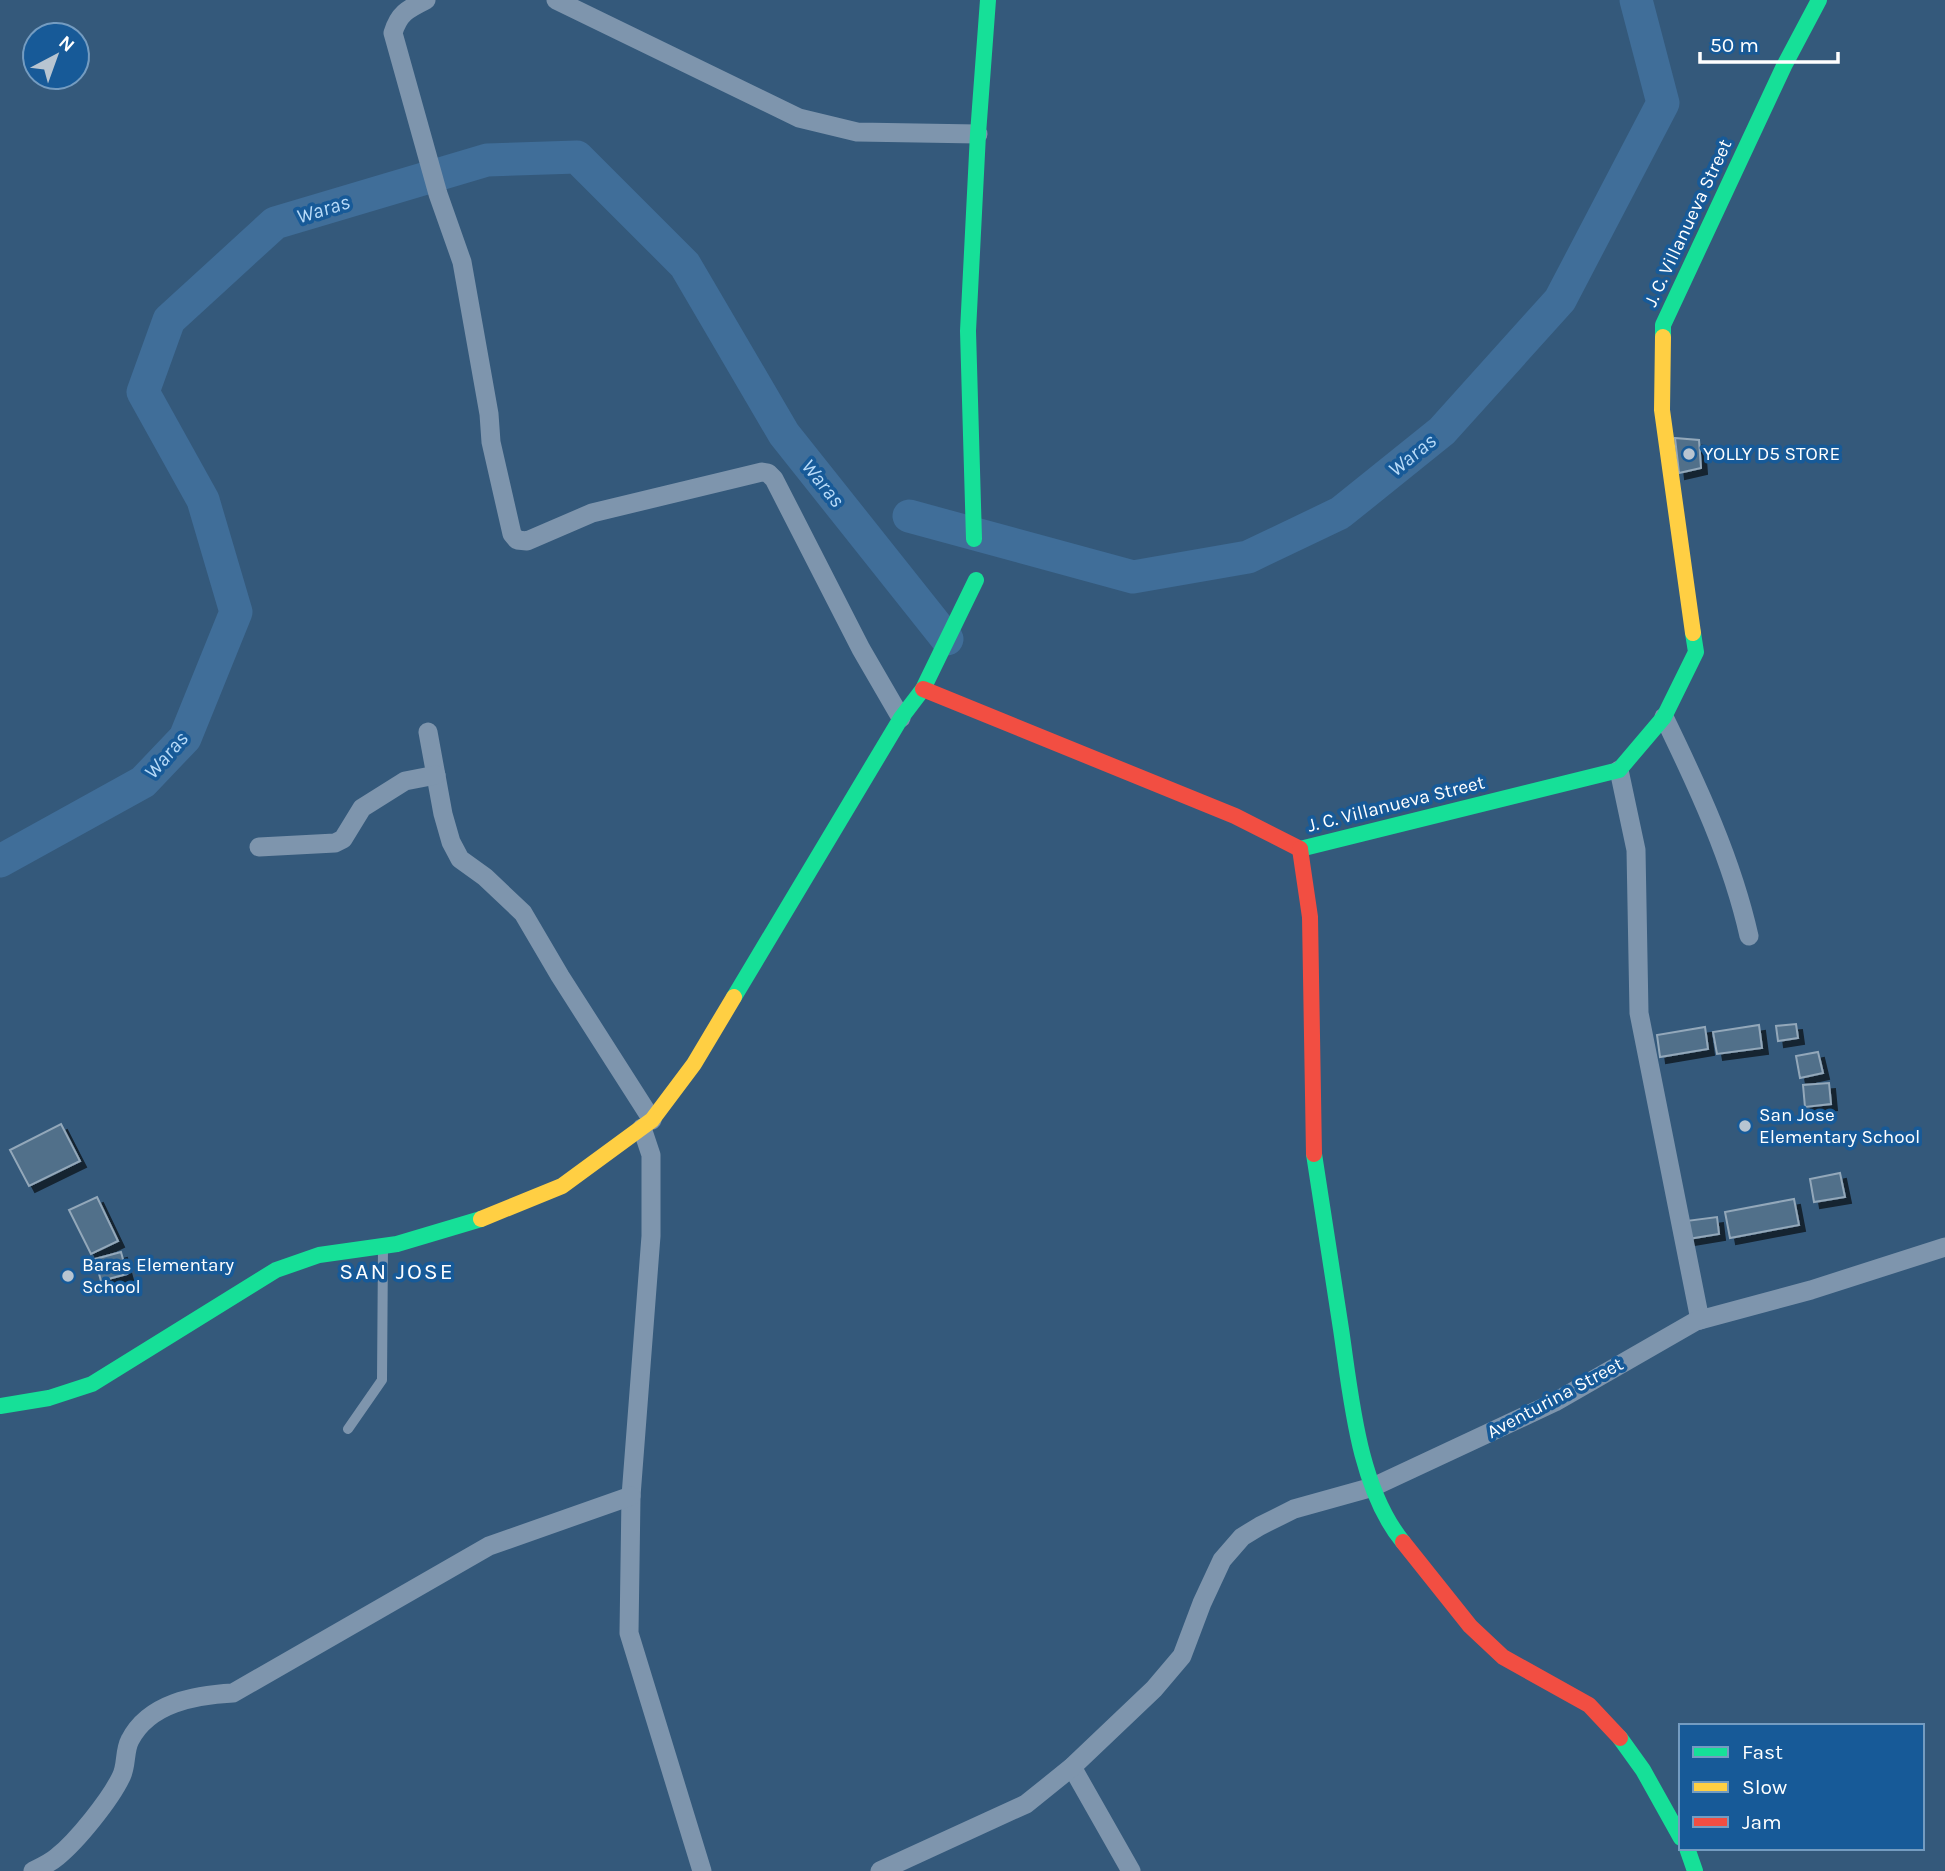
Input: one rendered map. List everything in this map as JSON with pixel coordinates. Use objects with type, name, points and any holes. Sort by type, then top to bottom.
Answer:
[{"type":"street","points":[[426,0],[403,12],[393,33],[438,194],[462,262],[489,414],[491,442],[512,534],[517,540],[527,541],[592,513],[762,472],[768,473],[774,479],[861,649],[901,718]]},
{"type":"street","points":[[556,0],[799,118],[857,132],[978,134]]},
{"type":"street","points":[[974,539],[968,331],[988,0]]},
{"type":"street","name":"J. C. Villanueva Street","points":[[1679,1834],[1643,1770],[1612,1728],[1588,1705],[1503,1657],[1470,1626],[1396,1534],[1373,1487],[1357,1433],[1314,1151],[1310,917],[1300,849],[1619,770],[1664,717],[1696,652],[1662,410],[1664,325],[1784,66],[1819,0]]},
{"type":"street","points":[[0,1406],[49,1398],[93,1384],[276,1270],[319,1255],[383,1246],[428,1236],[465,1225],[562,1186],[647,1124],[694,1064],[901,718],[923,689],[976,580]]},
{"type":"street","points":[[923,689],[1235,816],[1300,849]]},
{"type":"street","points":[[1664,717],[1691,773],[1740,897],[1749,936]]},
{"type":"street","points":[[428,732],[443,814],[451,842],[460,859],[485,877],[523,913],[647,1124],[651,1155],[651,1236],[631,1496],[629,1633],[702,1871]]},
{"type":"street","points":[[1619,770],[1636,850],[1639,1013],[1700,1320]]},
{"type":"street","points":[[259,847],[335,843],[343,839],[362,808],[405,781],[436,775]]},
{"type":"street","name":"Aventurina Street","points":[[880,1871],[1026,1804],[1072,1767],[1154,1689],[1182,1656],[1222,1560],[1242,1537],[1294,1509],[1373,1487],[1555,1402],[1700,1320],[1811,1290],[1945,1247]]},
{"type":"street","points":[[33,1871],[57,1857],[106,1803],[123,1774],[129,1742],[145,1718],[183,1700],[205,1694],[233,1693],[489,1546],[631,1496]]},
{"type":"street","points":[[1072,1767],[1131,1871]]},
{"type":"street","points":[[1687,1850],[1695,1871]]},
{"type":"lane","points":[[348,1429],[382,1380],[383,1246]]},
{"type":"building","name":"YOLLY D5 STORE","points":[[1675,438],[1699,440],[1701,468],[1679,473]]},
{"type":"building","points":[[1796,1024],[1798,1038],[1778,1041],[1776,1026]]},
{"type":"building","points":[[1759,1025],[1762,1048],[1717,1054],[1713,1032]]},
{"type":"building","points":[[1705,1027],[1708,1049],[1660,1057],[1657,1035]]},
{"type":"building","points":[[1818,1052],[1823,1073],[1800,1078],[1796,1056]]},
{"type":"building","points":[[1829,1083],[1831,1104],[1805,1107],[1803,1085]]},
{"type":"building","points":[[61,1124],[80,1161],[29,1186],[10,1150]]},
{"type":"building","points":[[1840,1173],[1845,1197],[1814,1202],[1810,1179]]},
{"type":"building","points":[[97,1197],[118,1241],[91,1254],[69,1210]]},
{"type":"building","points":[[1794,1199],[1799,1225],[1730,1238],[1725,1212]]},
{"type":"building","points":[[1717,1217],[1719,1234],[1688,1239],[1686,1221]]},
{"type":"building","points":[[121,1252],[127,1274],[101,1281],[95,1259]]},
{"type":"waterway","name":"Waras","points":[[909,516],[1133,577],[1248,557],[1340,513],[1442,431],[1560,300],[1663,103],[1636,0]]},
{"type":"waterway","name":"Waras","points":[[0,861],[143,782],[185,738],[236,612],[203,500],[143,392],[169,320],[275,223],[487,160],[577,157],[685,265],[784,434],[947,639]]},
{"type":"traffic: fast","points":[[974,539],[968,331],[988,0]]},
{"type":"traffic: fast","points":[[1663,337],[1663,325],[1784,66],[1819,0]]},
{"type":"traffic: fast","points":[[734,997],[901,718],[923,689],[976,580]]},
{"type":"traffic: fast","points":[[1300,849],[1619,770],[1664,717],[1696,652],[1693,633]]},
{"type":"traffic: fast","points":[[1314,1154],[1359,1440],[1376,1495],[1403,1542]]},
{"type":"traffic: fast","points":[[0,1406],[49,1398],[92,1384],[276,1270],[319,1255],[397,1244],[481,1219]]},
{"type":"traffic: fast","points":[[1620,1738],[1643,1770],[1679,1834]]},
{"type":"traffic: fast","points":[[1688,1850],[1695,1871]]},
{"type":"traffic: slow","points":[[1663,337],[1662,410],[1693,633]]},
{"type":"traffic: slow","points":[[481,1219],[562,1186],[652,1120],[694,1064],[734,997]]},
{"type":"traffic: jam","points":[[923,689],[1235,816],[1300,849]]},
{"type":"traffic: jam","points":[[1300,849],[1310,917],[1314,1154]]},
{"type":"traffic: jam","points":[[1403,1542],[1470,1626],[1503,1657],[1589,1705],[1620,1738]]},
{"type":"place","name":"YOLLY D5 STORE","points":[[1689,454]]},
{"type":"place","name":"San Jose Elementary School","points":[[1745,1126]]},
{"type":"place","name":"Baras Elementary School","points":[[68,1276]]},
{"type":"district","name":"SAN JOSE","points":[[397,1271]]}]
